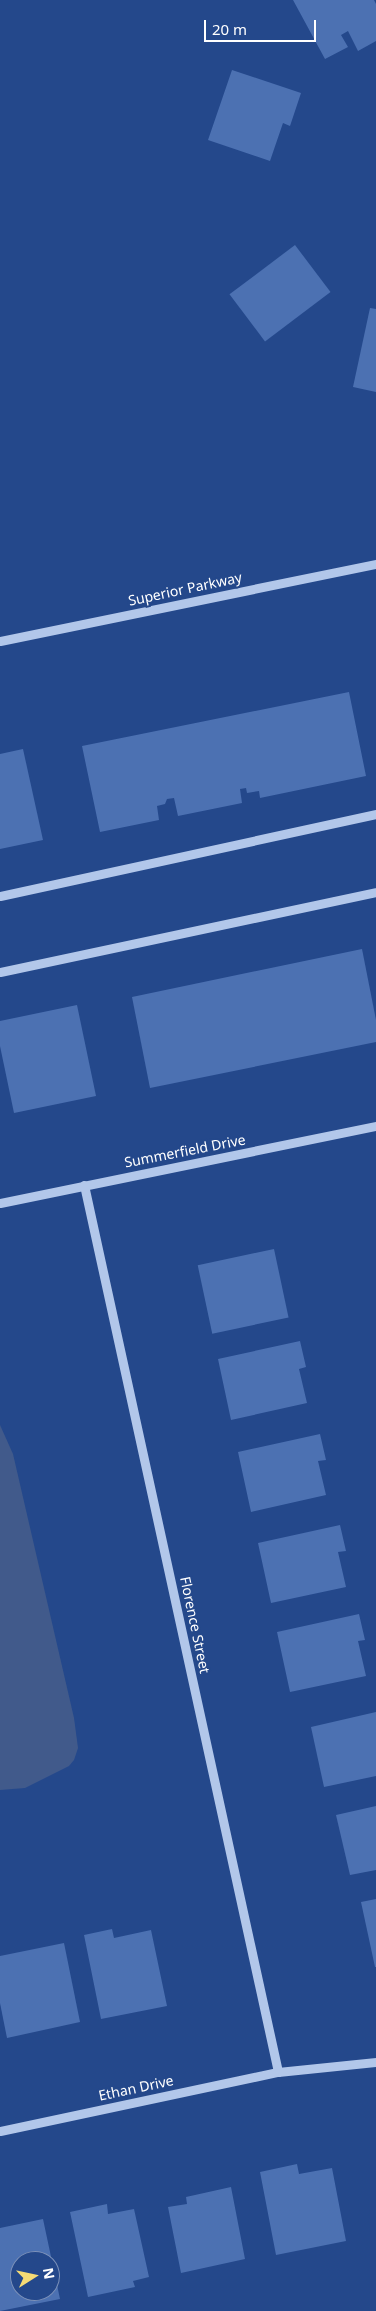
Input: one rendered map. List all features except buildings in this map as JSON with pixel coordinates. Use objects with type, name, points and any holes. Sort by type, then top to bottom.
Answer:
[{"type":"street","name":"Superior Parkway","points":[[0,641],[376,564]]},
{"type":"street","points":[[0,896],[376,814]]},
{"type":"street","points":[[0,972],[376,892]]},
{"type":"street","name":"Summerfield Drive","points":[[0,1203],[376,1126]]},
{"type":"street","name":"Florence Street","points":[[84,1185],[278,2072]]},
{"type":"street","name":"Ethan Drive","points":[[0,2131],[278,2072],[376,2062]]},
{"type":"water","points":[[0,1425],[13,1454],[74,1718],[78,1748],[74,1760],[69,1766],[25,1788],[0,1790]]}]
